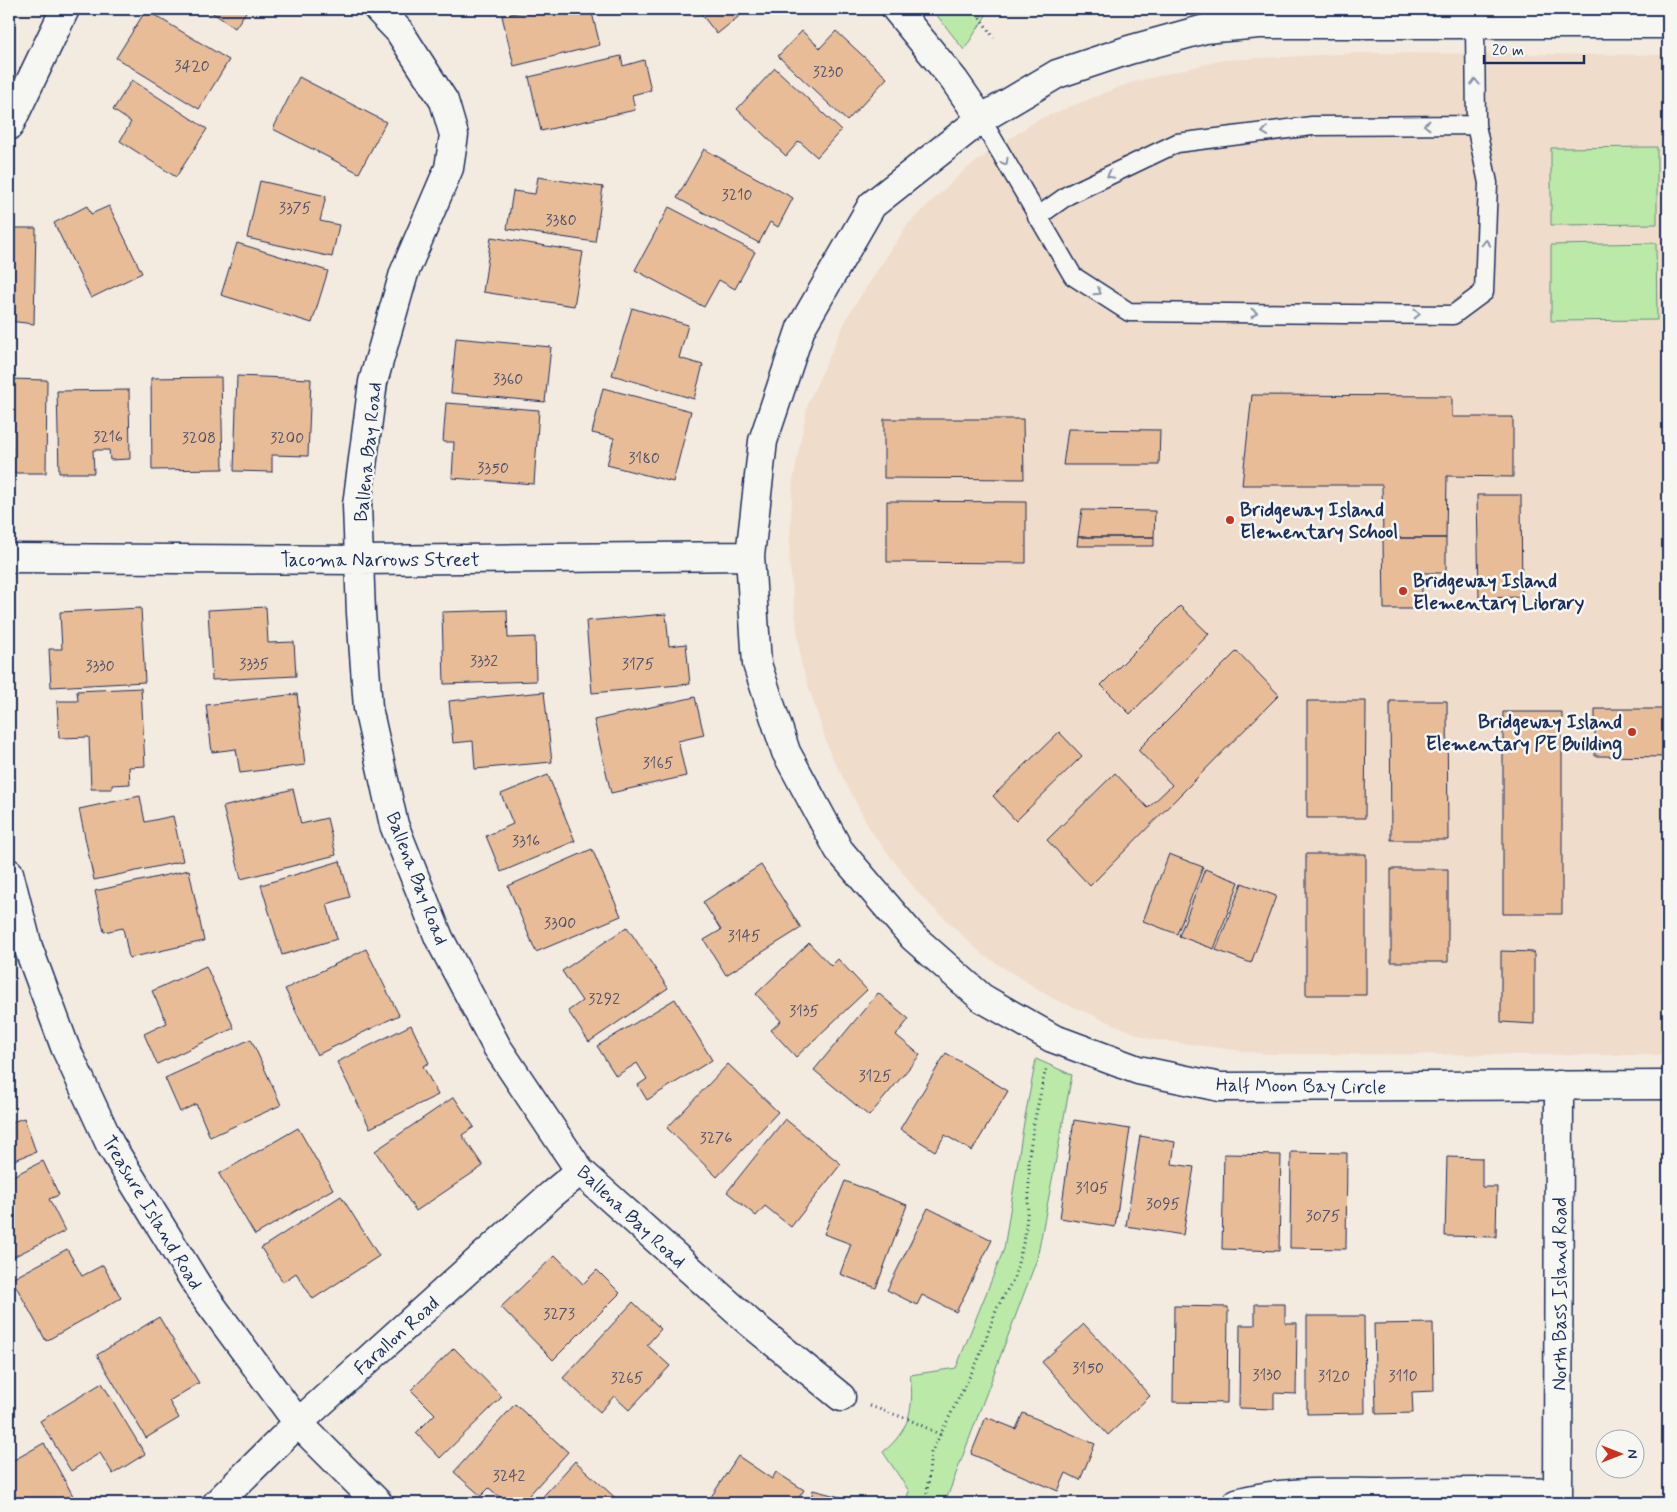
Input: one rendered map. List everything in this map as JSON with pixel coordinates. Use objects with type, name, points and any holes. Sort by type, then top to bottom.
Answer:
[{"type":"street","points":[[9,126],[65,9]]},
{"type":"street","name":"Ballena Bay Road","points":[[378,9],[399,30],[444,101],[454,136],[449,168],[404,273],[373,382],[357,505],[361,613],[368,708],[394,825],[439,938],[497,1046],[580,1171],[749,1322],[841,1397]]},
{"type":"street","points":[[896,9],[954,80],[981,119]]},
{"type":"street","name":"Half Moon Bay Circle","points":[[1668,24],[1475,16],[1259,24],[1205,29],[1128,50],[1057,74],[981,119],[872,205],[801,328],[763,441],[750,556],[758,664],[786,752],[839,850],[913,937],[982,998],[1052,1038],[1138,1070],[1220,1087],[1668,1085]]},
{"type":"street","name":"Tacoma Narrows Street","points":[[9,558],[359,560],[750,556]]},
{"type":"street","name":"Treasure Island Road","points":[[9,873],[18,948],[110,1144],[200,1290],[298,1423],[378,1503]]},
{"type":"street","name":"North Bass Island Road","points":[[1558,1498],[1559,1085]]},
{"type":"street","name":"Farallon Road","points":[[217,1503],[298,1423],[580,1171]]},
{"type":"street","points":[[1237,1503],[1252,1499],[1303,1493],[1512,1492],[1558,1498]]},
{"type":"lane","points":[[981,119],[1073,276],[1128,312],[1453,315],[1484,292],[1488,183],[1476,125],[1475,16]]},
{"type":"lane","points":[[1037,217],[1068,195],[1177,143],[1312,126],[1476,125]]},
{"type":"path","points":[[974,9],[994,38]]},
{"type":"path","points":[[926,1503],[931,1453],[978,1360],[993,1316],[1014,1278],[1025,1236],[1029,1194],[1029,1156],[1034,1123],[1052,1038]]},
{"type":"path","points":[[841,1397],[908,1419],[941,1435]]},
{"type":"shaded area","name":"Bridgeway Island Elementary School","points":[[1360,53],[1668,55],[1668,1055],[1267,1054],[1149,1039],[1052,998],[982,954],[919,894],[871,831],[830,753],[801,663],[789,559],[793,481],[808,403],[849,314],[908,224],[967,168],[1037,120],[1130,83],[1223,60]]},
{"type":"green space","points":[[932,9],[990,9],[964,50]]},
{"type":"green space","points":[[1657,147],[1657,224],[1551,225],[1551,148]]},
{"type":"green space","points":[[1656,243],[1657,320],[1551,321],[1551,245]]},
{"type":"green space","points":[[1036,1059],[1072,1075],[1037,1259],[945,1503],[905,1503],[909,1491],[883,1452],[899,1436],[908,1418],[912,1398],[910,1375],[956,1368],[1004,1249]]},
{"type":"building","points":[[207,9],[248,9],[235,28]]},
{"type":"building","points":[[533,9],[591,9],[600,45],[514,66],[502,16]]},
{"type":"building","points":[[748,9],[717,34],[698,10]]},
{"type":"building","points":[[146,10],[229,60],[199,109],[116,58]]},
{"type":"building","points":[[802,31],[820,48],[836,31],[887,78],[847,121],[778,56]]},
{"type":"building","points":[[621,56],[623,66],[644,60],[651,90],[632,95],[635,110],[541,131],[529,77]]},
{"type":"building","points":[[775,68],[841,130],[817,157],[799,141],[786,156],[737,109]]},
{"type":"building","points":[[299,77],[386,122],[359,173],[273,129]]},
{"type":"building","points":[[132,80],[207,129],[176,177],[120,141],[131,122],[113,110]]},
{"type":"building","points":[[704,149],[793,198],[778,227],[770,222],[759,243],[677,198]]},
{"type":"building","points":[[538,177],[603,187],[595,242],[507,229],[513,191],[535,194]]},
{"type":"building","points":[[260,181],[326,196],[320,221],[339,225],[332,257],[247,238]]},
{"type":"building","points":[[87,206],[91,214],[109,206],[142,273],[91,298],[54,223]]},
{"type":"building","points":[[669,207],[755,252],[735,289],[719,280],[704,307],[635,270]]},
{"type":"building","points":[[9,228],[36,228],[34,324],[9,321]]},
{"type":"building","points":[[491,237],[583,252],[574,306],[483,292]]},
{"type":"building","points":[[237,243],[328,271],[312,323],[221,295]]},
{"type":"building","points":[[632,308],[688,325],[679,358],[703,365],[694,399],[612,375]]},
{"type":"building","points":[[456,338],[551,347],[545,402],[451,393]]},
{"type":"building","points":[[237,376],[311,379],[308,456],[272,455],[272,472],[234,471]]},
{"type":"building","points":[[221,377],[223,469],[152,470],[151,378]]},
{"type":"building","points":[[9,379],[47,380],[46,473],[12,473],[12,446],[9,446]]},
{"type":"building","points":[[603,388],[691,411],[673,482],[607,465],[614,438],[592,433]]},
{"type":"building","points":[[129,390],[130,459],[110,460],[109,450],[93,450],[94,473],[59,473],[57,391]]},
{"type":"building","points":[[1252,395],[1452,396],[1452,417],[1513,417],[1513,477],[1447,476],[1446,538],[1383,538],[1382,485],[1242,485]]},
{"type":"building","points":[[446,403],[539,410],[534,484],[452,478],[454,442],[443,442]]},
{"type":"building","points":[[884,419],[1023,419],[1024,479],[884,478]]},
{"type":"building","points":[[1068,429],[1160,430],[1159,465],[1063,465]]},
{"type":"building","points":[[1477,495],[1521,495],[1522,597],[1479,598]]},
{"type":"building","points":[[887,501],[1026,502],[1026,563],[887,562]]},
{"type":"building","points":[[1082,510],[1155,511],[1154,537],[1078,537]]},
{"type":"building","points":[[1078,537],[1154,537],[1154,546],[1077,546]]},
{"type":"building","name":"Bridgeway Island Elementary Library","points":[[1383,538],[1446,538],[1446,573],[1422,573],[1422,609],[1384,609]]},
{"type":"building","points":[[1180,606],[1209,634],[1130,714],[1101,685]]},
{"type":"building","points":[[266,607],[268,643],[294,642],[296,676],[212,680],[208,610]]},
{"type":"building","points":[[141,608],[145,682],[51,687],[49,649],[62,649],[60,612]]},
{"type":"building","points":[[507,610],[508,638],[535,637],[536,681],[444,684],[442,612]]},
{"type":"building","points":[[666,614],[669,646],[686,644],[690,684],[592,693],[586,621]]},
{"type":"building","points":[[1237,651],[1279,695],[1090,886],[1047,840],[1115,773],[1148,808],[1172,785],[1138,750]]},
{"type":"building","points":[[141,688],[145,766],[129,767],[130,784],[112,785],[112,789],[91,789],[89,737],[59,738],[57,701],[78,701],[77,691]]},
{"type":"building","points":[[544,692],[552,762],[475,769],[473,741],[453,743],[449,701]]},
{"type":"building","points":[[297,694],[305,765],[240,773],[236,749],[212,752],[206,705]]},
{"type":"building","points":[[695,697],[704,735],[678,741],[686,776],[611,793],[594,720]]},
{"type":"building","points":[[1307,701],[1366,701],[1365,818],[1307,818]]},
{"type":"building","points":[[1390,701],[1447,701],[1448,840],[1391,840]]},
{"type":"building","name":"Bridgeway Island Elementary PE Building","points":[[1595,709],[1668,709],[1668,757],[1595,756]]},
{"type":"building","points":[[1503,712],[1562,712],[1562,914],[1503,914]]},
{"type":"building","points":[[1059,732],[1082,756],[1016,821],[993,796]]},
{"type":"building","points":[[548,775],[575,841],[501,872],[486,836],[513,824],[501,794]]},
{"type":"building","points":[[293,789],[301,824],[327,818],[336,855],[241,879],[223,807]]},
{"type":"building","points":[[140,796],[145,822],[173,816],[183,861],[94,880],[79,809]]},
{"type":"building","points":[[592,849],[621,916],[536,952],[508,886]]},
{"type":"building","points":[[1169,854],[1203,867],[1177,934],[1143,921]]},
{"type":"building","points":[[1306,854],[1366,854],[1366,995],[1306,995]]},
{"type":"building","points":[[340,861],[350,897],[327,904],[337,939],[282,955],[261,885]]},
{"type":"building","points":[[761,865],[801,928],[726,975],[704,940],[721,930],[703,902]]},
{"type":"building","points":[[1205,869],[1239,882],[1214,949],[1179,936]]},
{"type":"building","points":[[1391,869],[1448,869],[1448,962],[1391,962]]},
{"type":"building","points":[[189,870],[204,941],[129,958],[123,928],[104,932],[95,891]]},
{"type":"building","points":[[1242,883],[1276,896],[1251,963],[1216,950]]},
{"type":"building","points":[[627,927],[668,988],[589,1042],[568,1011],[582,1001],[562,971]]},
{"type":"building","points":[[809,943],[831,966],[838,959],[867,990],[796,1057],[771,1030],[781,1021],[756,994]]},
{"type":"building","points":[[366,949],[399,1015],[317,1055],[285,989]]},
{"type":"building","points":[[1501,951],[1534,952],[1534,1024],[1501,1022]]},
{"type":"building","points":[[206,966],[234,1028],[157,1064],[144,1034],[167,1023],[152,991]]},
{"type":"building","points":[[878,993],[909,1019],[896,1035],[920,1055],[869,1116],[814,1070]]},
{"type":"building","points":[[675,999],[712,1060],[647,1100],[638,1085],[647,1079],[637,1063],[616,1076],[597,1046]]},
{"type":"building","points":[[411,1025],[429,1063],[423,1066],[438,1095],[370,1128],[337,1062]]},
{"type":"building","points":[[251,1039],[281,1105],[210,1137],[196,1104],[180,1112],[165,1078]]},
{"type":"building","points":[[946,1053],[1008,1091],[972,1151],[945,1135],[935,1151],[900,1129]]},
{"type":"building","points":[[728,1064],[778,1112],[717,1177],[667,1128]]},
{"type":"building","points":[[454,1097],[474,1127],[462,1135],[483,1166],[416,1211],[375,1151]]},
{"type":"building","points":[[24,1118],[36,1152],[9,1162],[9,1123]]},
{"type":"building","points":[[785,1119],[841,1164],[791,1227],[765,1206],[756,1216],[727,1192]]},
{"type":"building","points":[[1074,1120],[1130,1129],[1115,1227],[1060,1218]]},
{"type":"building","points":[[298,1128],[333,1189],[255,1235],[219,1174]]},
{"type":"building","points":[[1140,1136],[1175,1142],[1172,1164],[1194,1167],[1183,1235],[1126,1226]]},
{"type":"building","points":[[1291,1152],[1347,1153],[1346,1249],[1290,1248]]},
{"type":"building","points":[[1224,1154],[1281,1155],[1279,1251],[1222,1249]]},
{"type":"building","points":[[1447,1157],[1482,1158],[1482,1187],[1497,1187],[1496,1237],[1445,1236]]},
{"type":"building","points":[[43,1161],[59,1195],[49,1199],[65,1231],[9,1259],[9,1178]]},
{"type":"building","points":[[845,1181],[907,1205],[876,1288],[840,1274],[851,1244],[824,1234]]},
{"type":"building","points":[[341,1196],[379,1256],[313,1299],[296,1273],[283,1282],[261,1248]]},
{"type":"building","points":[[928,1208],[992,1240],[956,1312],[922,1295],[917,1305],[887,1290]]},
{"type":"building","points":[[67,1249],[82,1276],[103,1265],[121,1298],[46,1341],[12,1279]]},
{"type":"building","points":[[555,1255],[583,1284],[597,1270],[620,1293],[553,1360],[501,1307]]},
{"type":"building","points":[[633,1302],[661,1329],[647,1345],[670,1366],[629,1410],[614,1396],[600,1412],[563,1378]]},
{"type":"building","points":[[1255,1304],[1285,1304],[1285,1323],[1297,1323],[1296,1394],[1274,1393],[1274,1409],[1239,1408],[1240,1325],[1255,1325]]},
{"type":"building","points":[[1174,1306],[1228,1307],[1227,1403],[1173,1402]]},
{"type":"building","points":[[1307,1316],[1364,1316],[1365,1413],[1307,1414]]},
{"type":"building","points":[[159,1317],[199,1383],[169,1401],[179,1418],[146,1438],[97,1355]]},
{"type":"building","points":[[1433,1323],[1434,1391],[1412,1392],[1413,1413],[1376,1414],[1374,1324]]},
{"type":"building","points":[[1084,1324],[1150,1396],[1108,1435],[1042,1362]]},
{"type":"building","points":[[454,1348],[502,1397],[440,1458],[416,1433],[435,1414],[411,1390]]},
{"type":"building","points":[[102,1383],[145,1454],[113,1474],[100,1453],[71,1471],[40,1421]]},
{"type":"building","points":[[515,1404],[568,1452],[522,1503],[507,1503],[489,1488],[481,1496],[454,1472]]},
{"type":"building","points":[[1023,1413],[1095,1444],[1080,1480],[1066,1473],[1058,1491],[971,1454],[986,1417],[1016,1429]]},
{"type":"building","points":[[44,1443],[77,1503],[9,1503],[9,1463]]},
{"type":"building","points":[[738,1456],[772,1479],[776,1472],[804,1490],[795,1503],[707,1503]]},
{"type":"building","points":[[575,1461],[621,1503],[537,1503]]},
{"type":"building","points":[[813,1490],[855,1501],[854,1503],[810,1503]]},
{"type":"place","name":"Bridgeway Island Elementary School","points":[[1230,520]]},
{"type":"place","name":"Bridgeway Island Elementary Library","points":[[1403,591]]},
{"type":"place","name":"Bridgeway Island Elementary PE Building","points":[[1632,732]]}]
